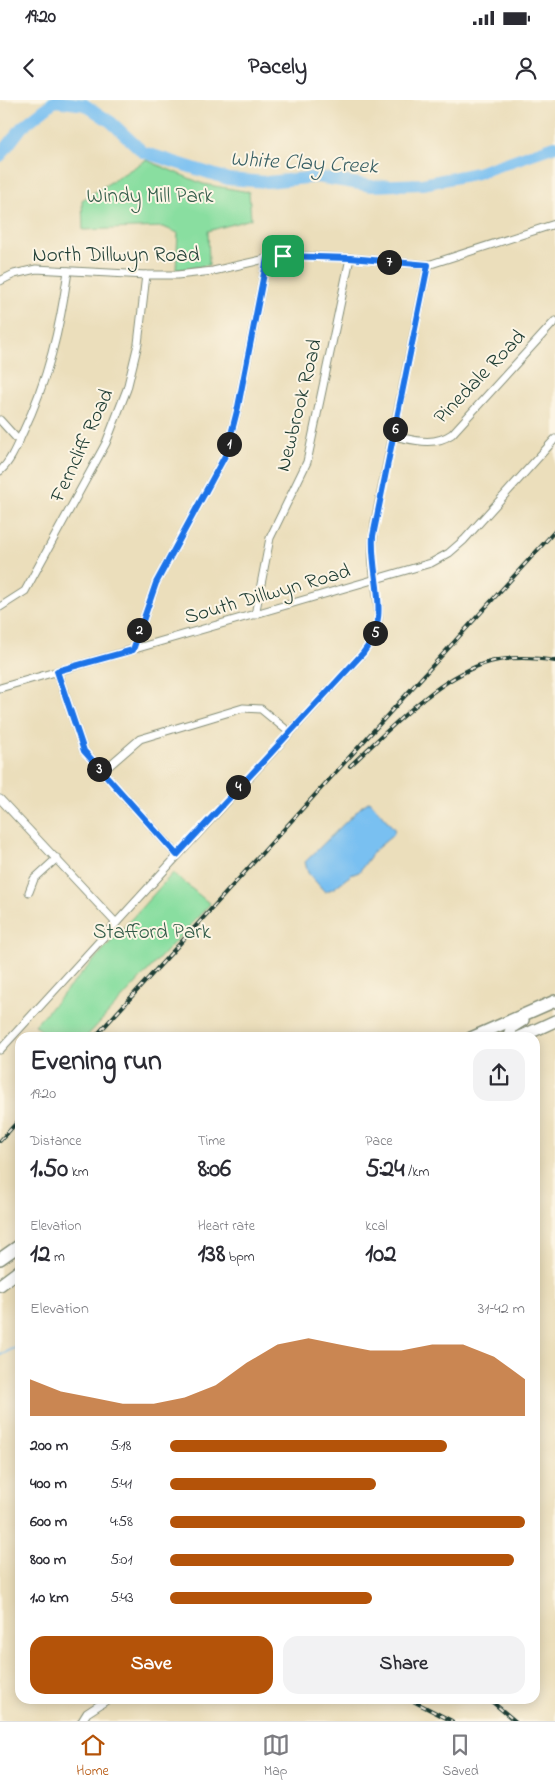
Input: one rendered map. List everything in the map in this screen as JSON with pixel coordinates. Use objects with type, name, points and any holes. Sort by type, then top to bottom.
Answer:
[{"type":"main road","points":[[485,1032],[555,1001]]},
{"type":"main road","points":[[510,1032],[517,1022],[555,1007]]},
{"type":"main road","points":[[532,1032],[555,1022]]},
{"type":"main road","points":[[539,1032],[555,1022]]},
{"type":"main road","points":[[0,1253],[15,1242]]},
{"type":"main road","points":[[0,1260],[15,1249]]},
{"type":"main road","points":[[0,1286],[15,1274]]},
{"type":"street","name":"North Dillwyn Road","points":[[0,281],[14,274],[36,269],[146,275],[213,271],[283,256],[350,258],[428,265],[555,224]]},
{"type":"street","points":[[133,650],[156,583],[226,454],[238,407],[267,258]]},
{"type":"street","name":"Newbrook Road","points":[[255,615],[270,538],[307,462],[350,258]]},
{"type":"street","points":[[16,1032],[369,645],[379,619],[373,536],[428,265]]},
{"type":"street","points":[[0,471],[19,441],[40,396],[53,354],[68,271]]},
{"type":"street","name":"Ferncliff Road","points":[[0,607],[25,590],[106,443],[127,389],[138,344],[146,275]]},
{"type":"street","name":"Pinedale Road","points":[[393,436],[431,442],[439,441],[452,434],[555,321]]},
{"type":"street","points":[[0,420],[19,441]]},
{"type":"street","name":"South Dillwyn Road","points":[[0,688],[431,563],[456,547],[555,439]]},
{"type":"street","points":[[57,671],[81,746],[177,855]]},
{"type":"street","points":[[102,772],[140,739],[242,708],[261,709],[289,732]]},
{"type":"street","points":[[0,798],[116,923]]},
{"type":"street","points":[[29,892],[34,879],[57,858]]},
{"type":"street","points":[[0,1050],[15,1034]]},
{"type":"street","points":[[82,1721],[86,1713],[101,1704]]},
{"type":"green space","name":"Windy Mill Park","points":[[146,160],[203,184],[249,192],[251,219],[208,231],[209,265],[176,270],[178,233],[163,227],[83,230],[82,200]]},
{"type":"green space","name":"Stafford Park","points":[[173,873],[210,904],[91,1032],[43,1032],[35,1025]]},
{"type":"water","points":[[370,801],[395,830],[393,835],[375,850],[359,872],[325,892],[308,873],[305,862],[362,806]]},
{"type":"waterway","name":"White Clay Creek","points":[[0,156],[22,127],[55,101],[85,105],[111,122],[143,152],[228,179],[267,182],[317,177],[372,186],[423,184],[477,173],[555,146]]},
{"type":"waterway","points":[[0,1355],[15,1348]]},
{"type":"railway","points":[[99,1032],[555,531]]},
{"type":"railway","points":[[350,766],[412,708],[447,682],[465,672],[492,661],[510,658],[555,661]]},
{"type":"railway","points":[[0,1141],[15,1124]]},
{"type":"railway","points":[[419,1704],[452,1721]]},
{"type":"railway","points":[[495,1704],[515,1721]]},
{"type":"route","points":[[283,256],[350,258],[428,265],[373,536],[373,564],[380,609],[379,619],[374,637],[363,653],[177,855],[84,751],[78,738],[57,671],[133,650],[143,615],[156,583],[226,454],[238,407],[267,258],[283,256]]}]
